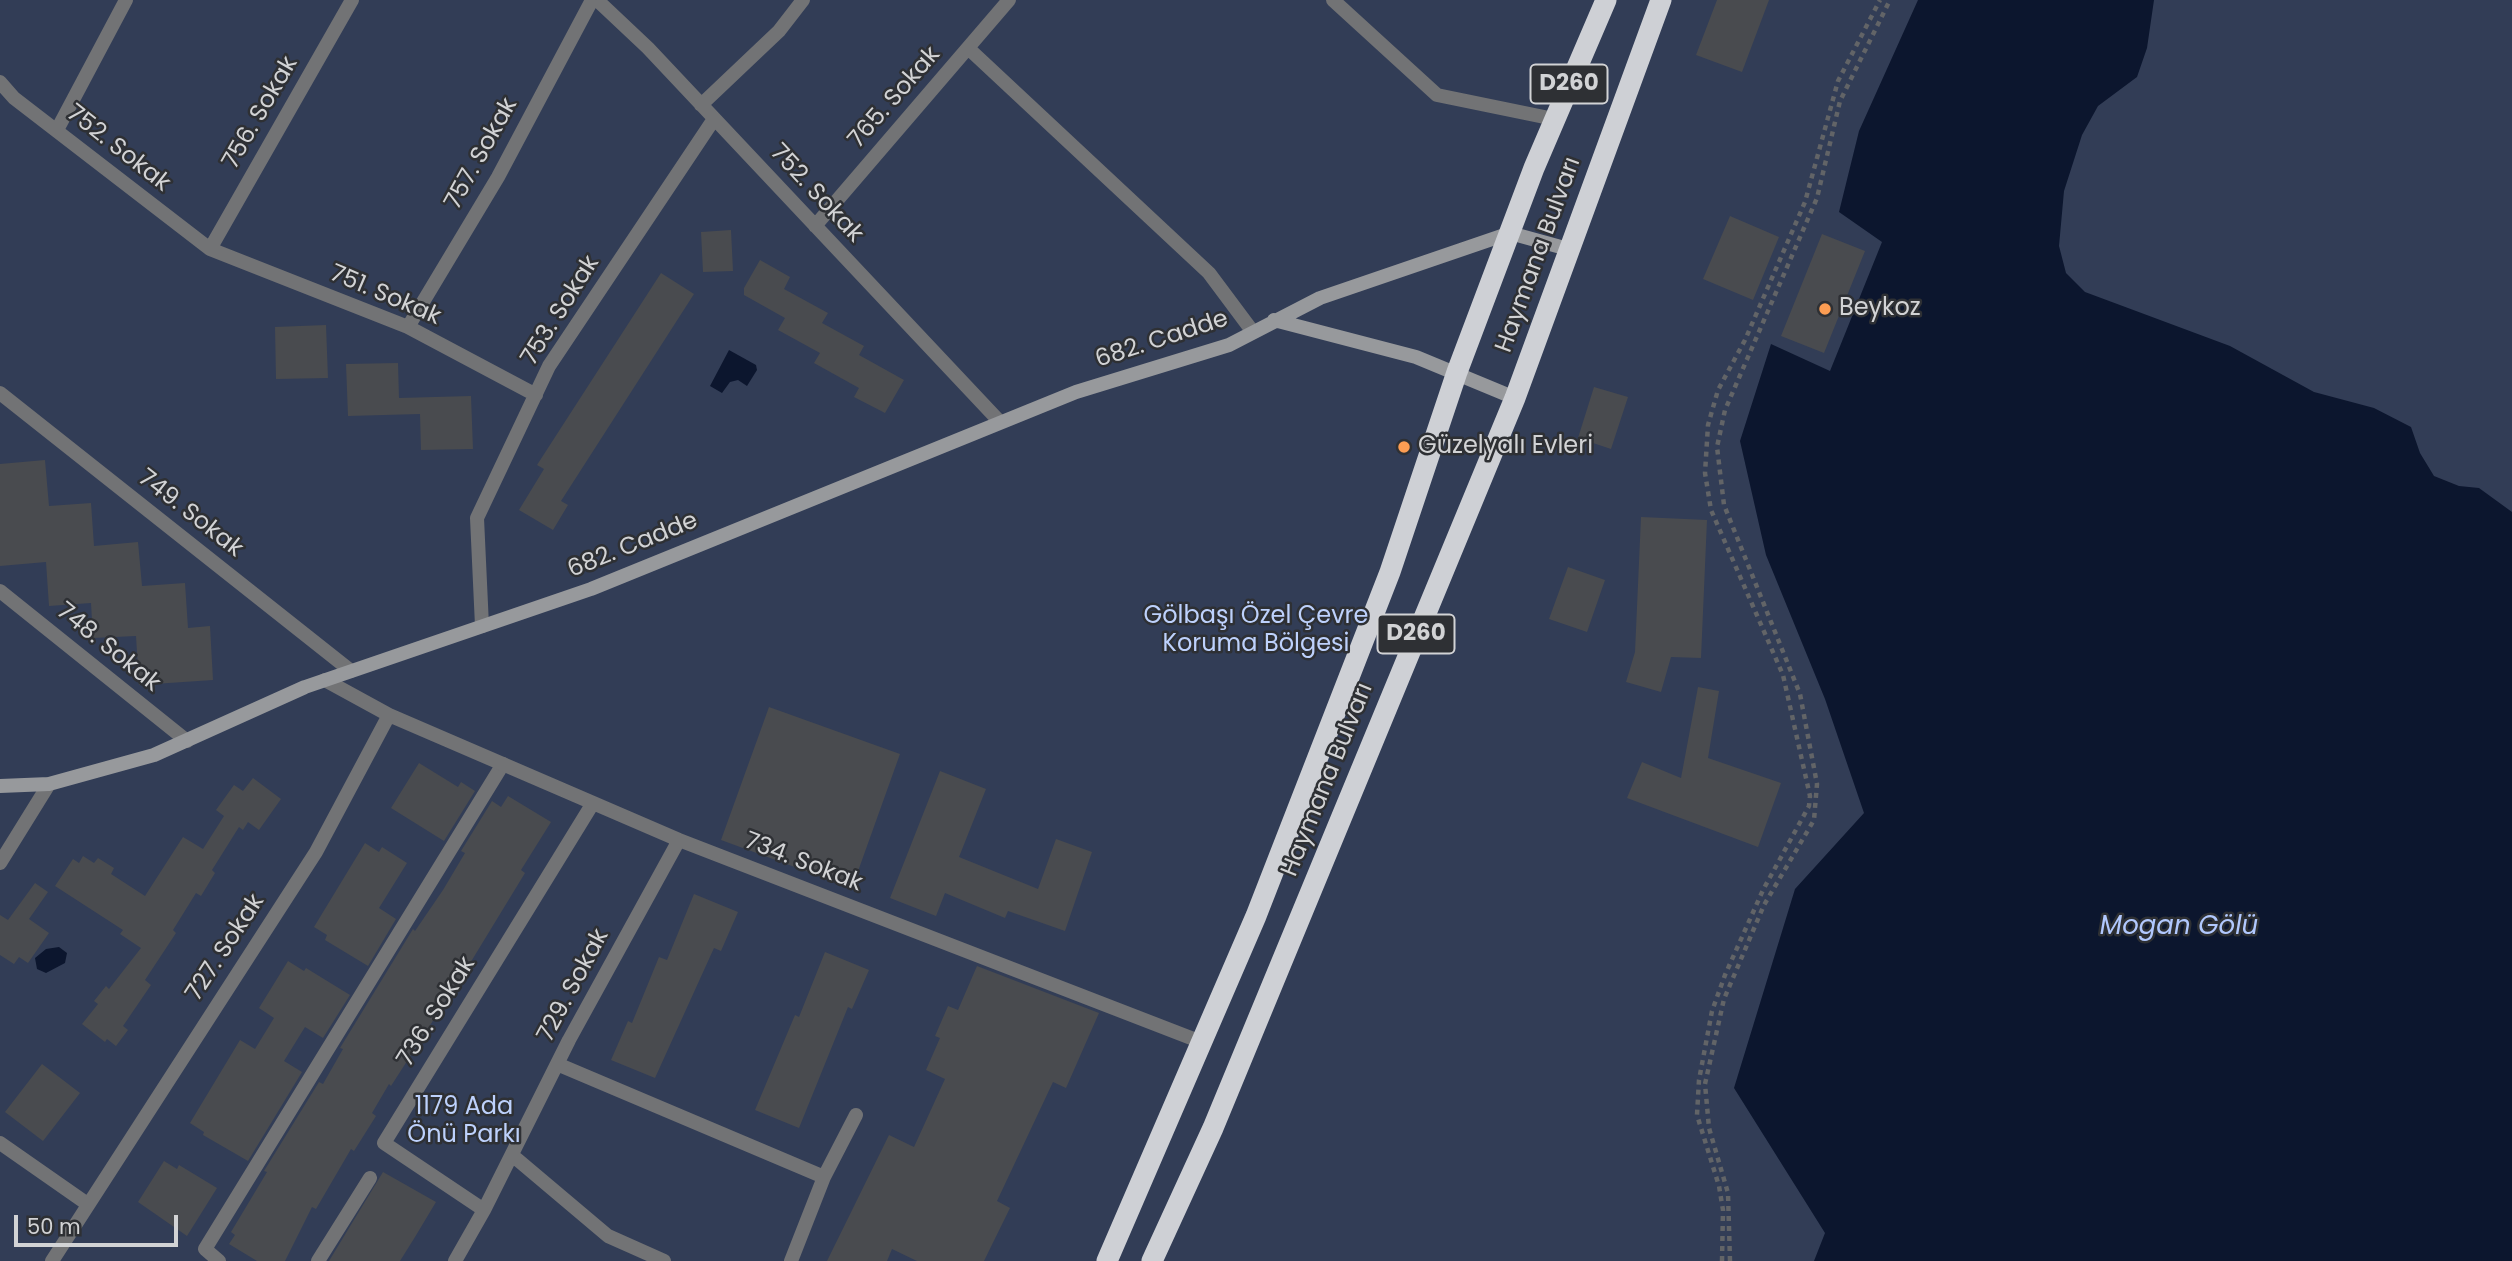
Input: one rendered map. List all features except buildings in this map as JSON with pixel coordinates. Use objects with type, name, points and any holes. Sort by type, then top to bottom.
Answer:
[{"type":"highway","name":"Haymana Bulvarı","points":[[1107,1261],[1204,1043],[1390,572],[1457,372],[1510,233],[1554,119],[1606,0]]},
{"type":"highway","name":"Haymana Bulvarı","points":[[1152,1261],[1213,1128],[1515,398],[1661,0]]},
{"type":"main road","points":[[1510,233],[1568,249]]},
{"type":"main road","name":"682. Cadde","points":[[0,786],[50,784],[154,755],[325,680],[591,589],[1076,392],[1229,345],[1320,298],[1510,233]]},
{"type":"main road","points":[[1275,320],[1367,342],[1457,372],[1515,398]]},
{"type":"street","points":[[57,130],[126,0]]},
{"type":"street","name":"756. Sokak","points":[[211,249],[352,0]]},
{"type":"street","name":"752. Sokak","points":[[594,0],[701,105],[1000,422]]},
{"type":"street","name":"757. Sokak","points":[[408,327],[498,177],[594,0]]},
{"type":"street","points":[[701,105],[779,31],[803,0]]},
{"type":"street","name":"765. Sokak","points":[[815,226],[1009,0]]},
{"type":"street","points":[[1333,0],[1437,95],[1554,119]]},
{"type":"street","points":[[968,48],[1209,273],[1253,332]]},
{"type":"street","name":"752. Sokak","points":[[0,82],[14,98],[211,249]]},
{"type":"street","name":"753. Sokak","points":[[482,626],[477,519],[550,366],[714,119]]},
{"type":"street","name":"751. Sokak","points":[[211,249],[408,327],[536,396]]},
{"type":"street","name":"749. Sokak","points":[[0,393],[351,671]]},
{"type":"street","name":"748. Sokak","points":[[0,591],[187,741]]},
{"type":"street","points":[[325,680],[389,715]]},
{"type":"street","name":"734. Sokak","points":[[389,715],[679,840],[1204,1043]]},
{"type":"street","name":"727. Sokak","points":[[52,1261],[86,1203],[316,852],[389,715]]},
{"type":"street","points":[[219,1261],[205,1249],[503,764]]},
{"type":"street","points":[[0,863],[50,784]]},
{"type":"street","name":"736. Sokak","points":[[484,1210],[384,1143],[593,803]]},
{"type":"street","name":"729. Sokak","points":[[455,1261],[484,1210],[557,1064],[679,840]]},
{"type":"street","points":[[557,1064],[824,1177]]},
{"type":"street","points":[[790,1261],[824,1177],[856,1115]]},
{"type":"street","points":[[0,1143],[86,1203]]},
{"type":"street","points":[[512,1155],[608,1236],[664,1261]]},
{"type":"street","points":[[318,1261],[370,1178]]},
{"type":"street","points":[[623,1261],[631,1246]]},
{"type":"path","points":[[1722,1261],[1723,1210],[1719,1186],[1697,1115],[1701,1069],[1712,1011],[1725,975],[1763,890],[1809,806],[1810,796],[1783,675],[1711,510],[1705,473],[1708,425],[1718,390],[1745,340],[1805,202],[1839,81],[1880,0]]},
{"type":"path","points":[[1730,1261],[1728,1192],[1709,1128],[1705,1084],[1724,999],[1765,905],[1814,820],[1817,784],[1800,694],[1724,505],[1717,447],[1725,411],[1817,198],[1840,101],[1891,0]]},
{"type":"green space","name":"Gölbaşı Özel Çevre Koruma Bölgesi","points":[[0,0],[2512,0],[2512,1261],[0,1261]]},
{"type":"water","name":"Mogan Gölü","points":[[1918,0],[2154,0],[2147,48],[2137,77],[2098,106],[2082,135],[2064,191],[2059,246],[2066,273],[2085,292],[2230,346],[2314,392],[2374,408],[2411,427],[2420,453],[2434,476],[2459,486],[2479,488],[2512,512],[2512,1261],[1814,1261],[1825,1233],[1734,1088],[1795,889],[1864,813],[1825,699],[1766,555],[1740,441],[1771,344],[1830,371],[1882,242],[1839,212],[1859,131]]},
{"type":"water","points":[[729,350],[756,365],[757,370],[747,386],[738,380],[730,382],[722,393],[710,386]]},
{"type":"water","points":[[59,947],[67,953],[65,963],[46,973],[37,969],[35,958],[46,949]]},
{"type":"place","name":"Beykoz","points":[[1825,309]]},
{"type":"place","name":"Güzelyalı Evleri","points":[[1404,447]]},
{"type":"park label","name":"1179 Ada Önü Parkı","points":[[464,1122]]}]
